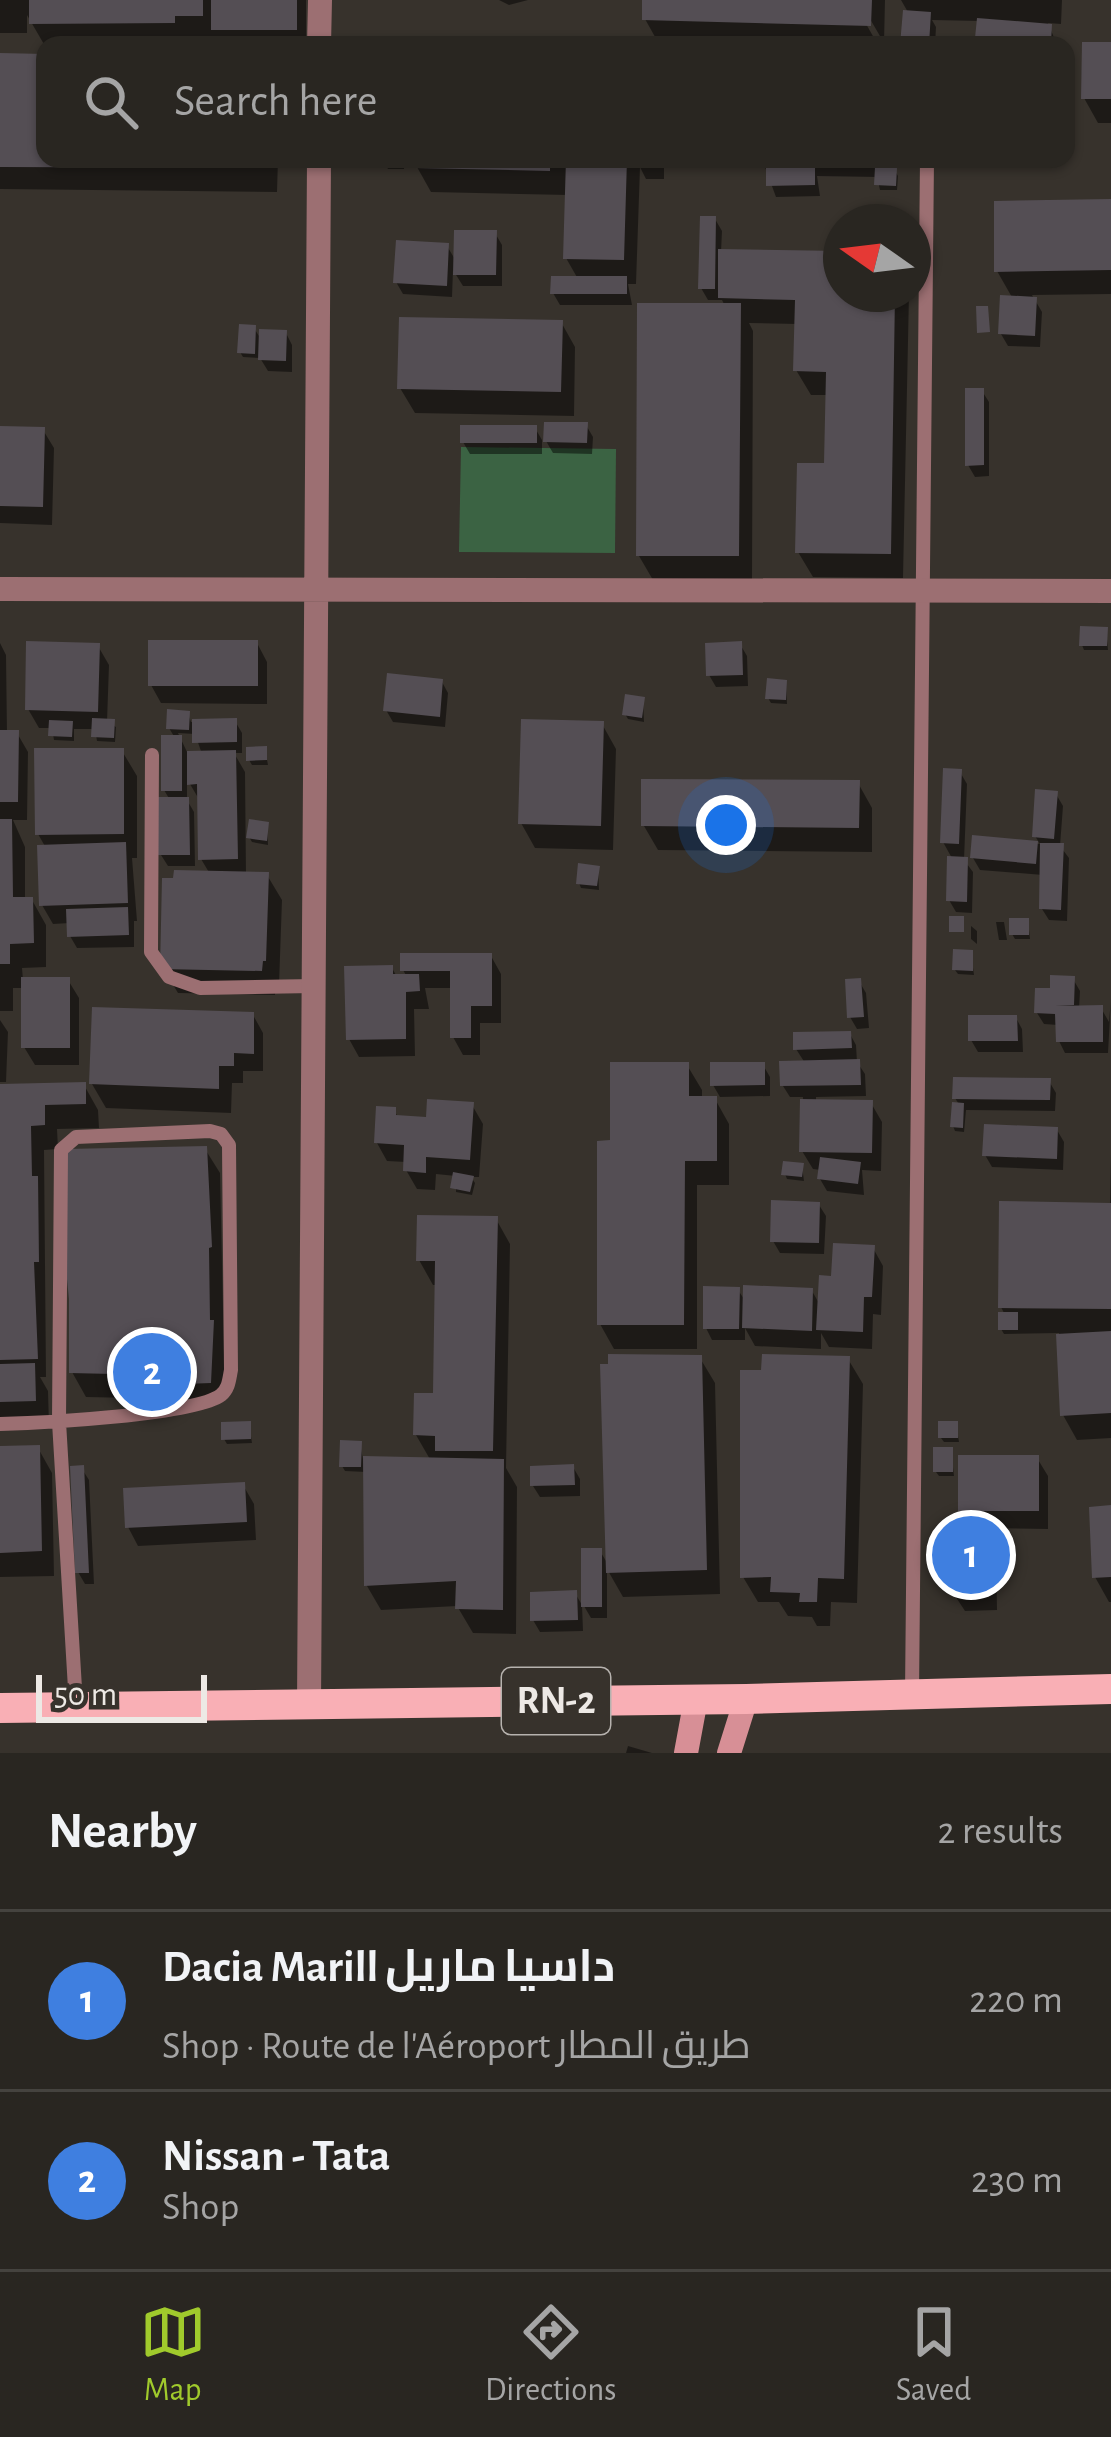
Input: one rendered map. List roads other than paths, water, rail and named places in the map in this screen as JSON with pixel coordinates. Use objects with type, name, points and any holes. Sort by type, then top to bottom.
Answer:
[{"type":"main road","name":"RN-2","points":[[0,1708],[746,1699],[1111,1689]]},
{"type":"main road","points":[[686,1753],[697,1699]]},
{"type":"main road","points":[[729,1753],[746,1699]]},
{"type":"street","points":[[320,0],[320,36]]},
{"type":"street","points":[[309,1706],[319,168]]},
{"type":"street","points":[[0,589],[1111,591]]},
{"type":"lane","points":[[912,1694],[927,168]]},
{"type":"lane","points":[[152,755],[151,952],[169,977],[200,988],[314,986]]},
{"type":"lane","points":[[0,1424],[59,1423],[167,1409],[217,1399],[227,1389],[231,1370],[229,1145],[221,1134],[76,1137],[61,1150],[59,1423],[76,1709]]},
{"type":"place","name":"Nissan - Tata","points":[[152,1372]]},
{"type":"place","name":"Dacia Marill داسيا ماريل","points":[[971,1555]]}]
